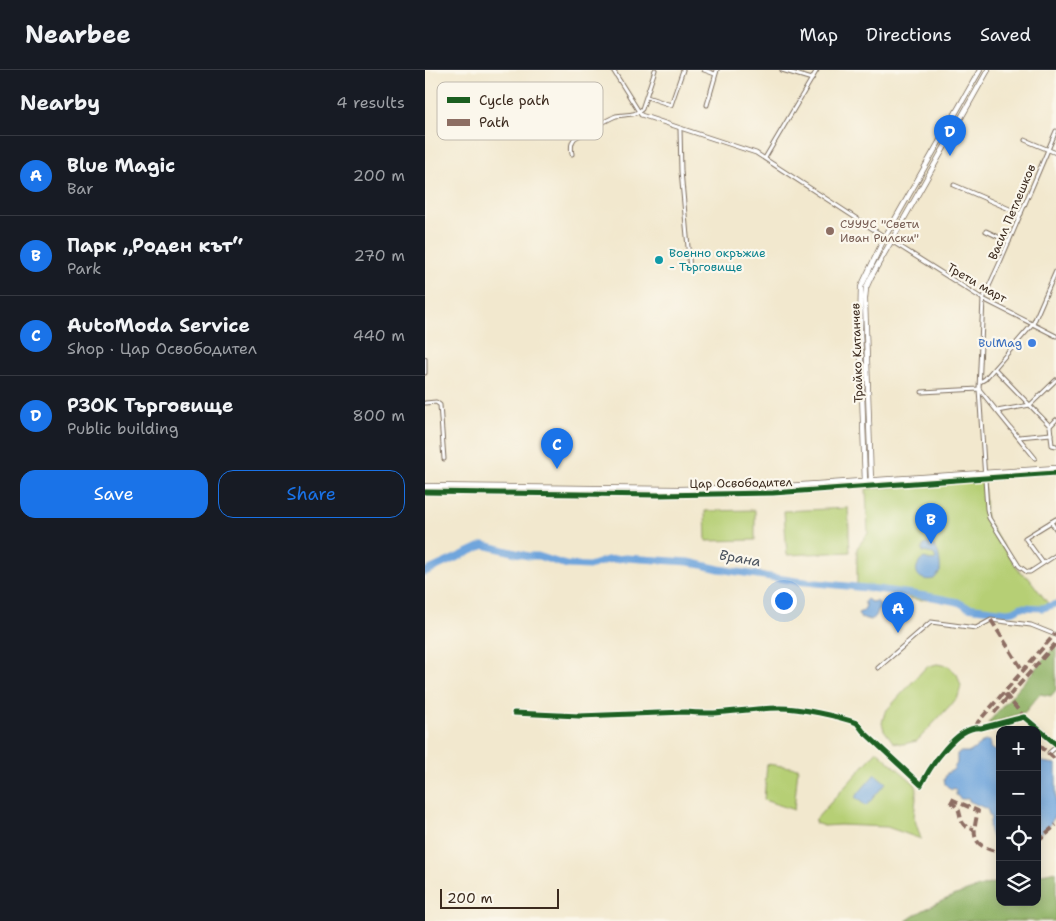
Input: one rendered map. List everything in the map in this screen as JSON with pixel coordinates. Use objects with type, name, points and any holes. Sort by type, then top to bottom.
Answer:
[{"type":"street","points":[[613,70],[639,113]]},
{"type":"street","points":[[603,124],[611,118],[639,113],[647,97],[655,70]]},
{"type":"street","points":[[647,97],[671,105],[683,70]]},
{"type":"street","points":[[704,70],[716,72],[707,105]]},
{"type":"street","points":[[783,70],[811,79]]},
{"type":"street","points":[[765,158],[817,70]]},
{"type":"street","name":"Трайко Китанчев","points":[[866,488],[861,287],[885,238],[980,70]]},
{"type":"street","name":"Трайко Китанчев","points":[[872,487],[865,299],[868,283],[988,70]]},
{"type":"street","name":"Трети март","points":[[639,113],[643,117],[749,150],[765,158],[885,238],[983,299],[1056,336]]},
{"type":"street","points":[[679,129],[690,269]]},
{"type":"street","name":"Васил Петлешков","points":[[983,299],[1056,131]]},
{"type":"street","points":[[572,154],[574,140]]},
{"type":"street","points":[[1025,140],[1056,153]]},
{"type":"street","points":[[954,185],[1021,214]]},
{"type":"street","points":[[986,231],[1009,242]]},
{"type":"street","points":[[980,382],[995,369],[1033,324],[1054,281],[1056,271]]},
{"type":"street","points":[[983,299],[979,388],[989,518],[1019,566],[1027,572],[1030,572],[1056,555]]},
{"type":"street","points":[[425,359],[425,373]]},
{"type":"street","points":[[995,369],[1050,426],[1052,444],[1056,446]]},
{"type":"street","points":[[997,411],[1031,405],[1056,380]]},
{"type":"street","points":[[922,392],[979,388]]},
{"type":"street","points":[[979,388],[1035,458]]},
{"type":"street","points":[[425,402],[436,402],[440,405],[444,459]]},
{"type":"street","points":[[1050,426],[1056,420]]},
{"type":"street","points":[[1019,438],[1051,434]]},
{"type":"street","name":"Цар Освободител","points":[[425,492],[659,495],[773,493],[866,488],[1056,468]]},
{"type":"street","name":"Цар Освободител","points":[[425,486],[679,489],[771,487],[1056,473]]},
{"type":"street","points":[[1043,563],[1025,538],[1056,520]]},
{"type":"street","points":[[1051,522],[1056,529]]},
{"type":"street","points":[[878,668],[931,622],[976,628],[991,620],[1031,625],[1056,634]]},
{"type":"street","points":[[514,714],[579,716],[686,712],[703,714],[781,708],[823,714],[857,723],[863,731],[921,785],[928,770],[949,745],[960,735],[976,728],[1024,717],[1056,745],[1049,753]]},
{"type":"green space","points":[[984,480],[986,519],[1021,574],[1028,577],[1050,606],[988,610],[949,598],[919,600],[909,598],[901,593],[857,586],[857,548],[868,533],[866,489]]},
{"type":"green space","points":[[848,508],[850,552],[787,555],[784,511]]},
{"type":"green space","points":[[755,510],[755,540],[706,541],[705,511]]},
{"type":"green space","points":[[1056,645],[1056,690],[1051,696],[1040,694],[1025,712],[990,724],[988,723]]},
{"type":"green space","points":[[937,664],[948,666],[957,674],[961,686],[958,697],[917,741],[903,744],[893,742],[884,730],[882,723],[885,712],[926,667]]},
{"type":"green space","points":[[877,751],[915,784],[917,789],[914,817],[921,839],[887,827],[824,826],[815,823],[816,819]]},
{"type":"green space","points":[[767,764],[798,768],[794,810],[764,800]]},
{"type":"green space","points":[[1056,871],[1056,921],[906,921],[951,897],[996,883],[996,906],[1041,906],[1041,874]]},
{"type":"water","points":[[930,543],[936,548],[940,560],[940,572],[934,579],[928,580],[923,579],[917,574],[917,566],[924,558],[934,561],[936,559],[934,554],[923,552],[924,545]]},
{"type":"water","points":[[867,599],[871,602],[876,601],[881,606],[876,616],[871,620],[861,619],[858,613],[863,611],[866,606],[864,602]]},
{"type":"water","points":[[985,741],[990,741],[990,748],[996,750],[996,841],[993,840],[990,832],[991,819],[987,809],[969,801],[969,799],[961,799],[956,795],[954,788],[951,790],[945,784],[944,780],[947,773],[953,770],[957,763],[957,754],[960,752],[970,752]]},
{"type":"water","points":[[1041,761],[1056,764],[1056,813],[1050,825],[1041,833]]},
{"type":"water","points":[[875,774],[886,783],[866,806],[855,797]]},
{"type":"waterway","name":"Врана","points":[[425,572],[484,545],[528,556],[538,556],[566,565],[589,566],[607,560],[626,558],[689,562],[719,569],[796,581],[933,597],[958,602],[967,607],[1007,612],[1021,607],[1043,608],[1056,604]]},
{"type":"marked path","points":[[991,620],[1023,671]]},
{"type":"marked path","points":[[976,727],[978,722],[1055,634]]},
{"type":"marked path","points":[[994,713],[1056,643]]},
{"type":"marked path","points":[[1005,694],[1024,717]]},
{"type":"marked path","points":[[1041,747],[1056,760]]},
{"type":"marked path","points":[[951,799],[978,811],[975,827],[976,839],[983,847],[996,851]]},
{"type":"marked path","points":[[950,801],[958,810],[964,825],[974,829]]},
{"type":"marked path","points":[[1041,838],[1056,825]]},
{"type":"cycle path","points":[[425,492],[659,495],[773,493],[1056,473]]},
{"type":"cycle path","points":[[514,713],[579,716],[686,712],[710,713],[768,708],[789,708],[808,711],[857,723],[863,731],[921,785],[945,749],[963,733],[972,729],[1024,717],[1056,744]]},
{"type":"place","name":"РЗОК Търговище","points":[[950,156]]},
{"type":"place","name":"СУУУС \"Свети Иван Рилски\"","points":[[830,231]]},
{"type":"place","name":"Военно окръжие - Търговище","points":[[659,260]]},
{"type":"place","name":"BulMag","points":[[1032,343]]},
{"type":"place","name":"AutoModa Service","points":[[557,469]]},
{"type":"place","name":"Парк „Роден кът“","points":[[931,544]]},
{"type":"place","name":"Blue Magic","points":[[898,633]]}]
